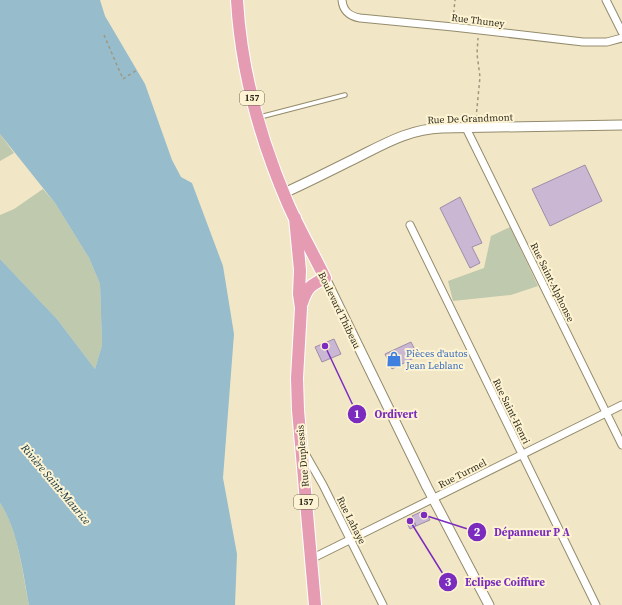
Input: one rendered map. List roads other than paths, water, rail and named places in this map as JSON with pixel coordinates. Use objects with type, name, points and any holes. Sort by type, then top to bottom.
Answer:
[{"type":"main road","name":"Boulevard Thibeau","points":[[237,0],[243,57],[257,118],[270,159],[284,193],[325,278]]},
{"type":"main road","name":"Rue Duplessis","points":[[295,218],[300,265],[299,294],[301,308],[297,378],[300,444],[315,605]]},
{"type":"main road","name":"Rue Duplessis","points":[[301,308],[308,288],[325,278]]},
{"type":"street","name":"Rue Thuney","points":[[342,0],[346,12],[357,18],[588,42],[607,42],[622,38]]},
{"type":"street","points":[[606,0],[622,32]]},
{"type":"street","name":"Rue De Grandmont","points":[[284,193],[404,135],[426,130],[622,125]]},
{"type":"street","name":"Rue Saint-Alphonse","points":[[470,128],[622,445]]},
{"type":"street","name":"Rue Saint-Henri","points":[[410,225],[596,605]]},
{"type":"street","name":"Boulevard Thibeau","points":[[325,278],[433,499],[489,605]]},
{"type":"street","name":"Rue Turmel","points":[[311,559],[622,405]]},
{"type":"street","name":"Rue Lahaye","points":[[300,444],[323,485],[383,605]]},
{"type":"lane","points":[[257,118],[345,95]]},
{"type":"water","name":"Rivière Saint-Maurice","points":[[0,0],[100,0],[105,16],[145,84],[172,160],[181,177],[192,183],[223,266],[234,334],[223,478],[237,554],[235,605],[29,605],[16,539],[0,503],[0,259],[57,319],[95,369],[102,345],[100,284],[89,258],[55,203],[0,134]]},
{"type":"place","name":"Ordivert","points":[[325,346]]},
{"type":"place","name":"Pièces d'autos Jean Leblanc","points":[[394,359]]},
{"type":"place","name":"Dépanneur P A","points":[[424,515]]},
{"type":"place","name":"Eclipse Coiffure","points":[[410,521]]}]
